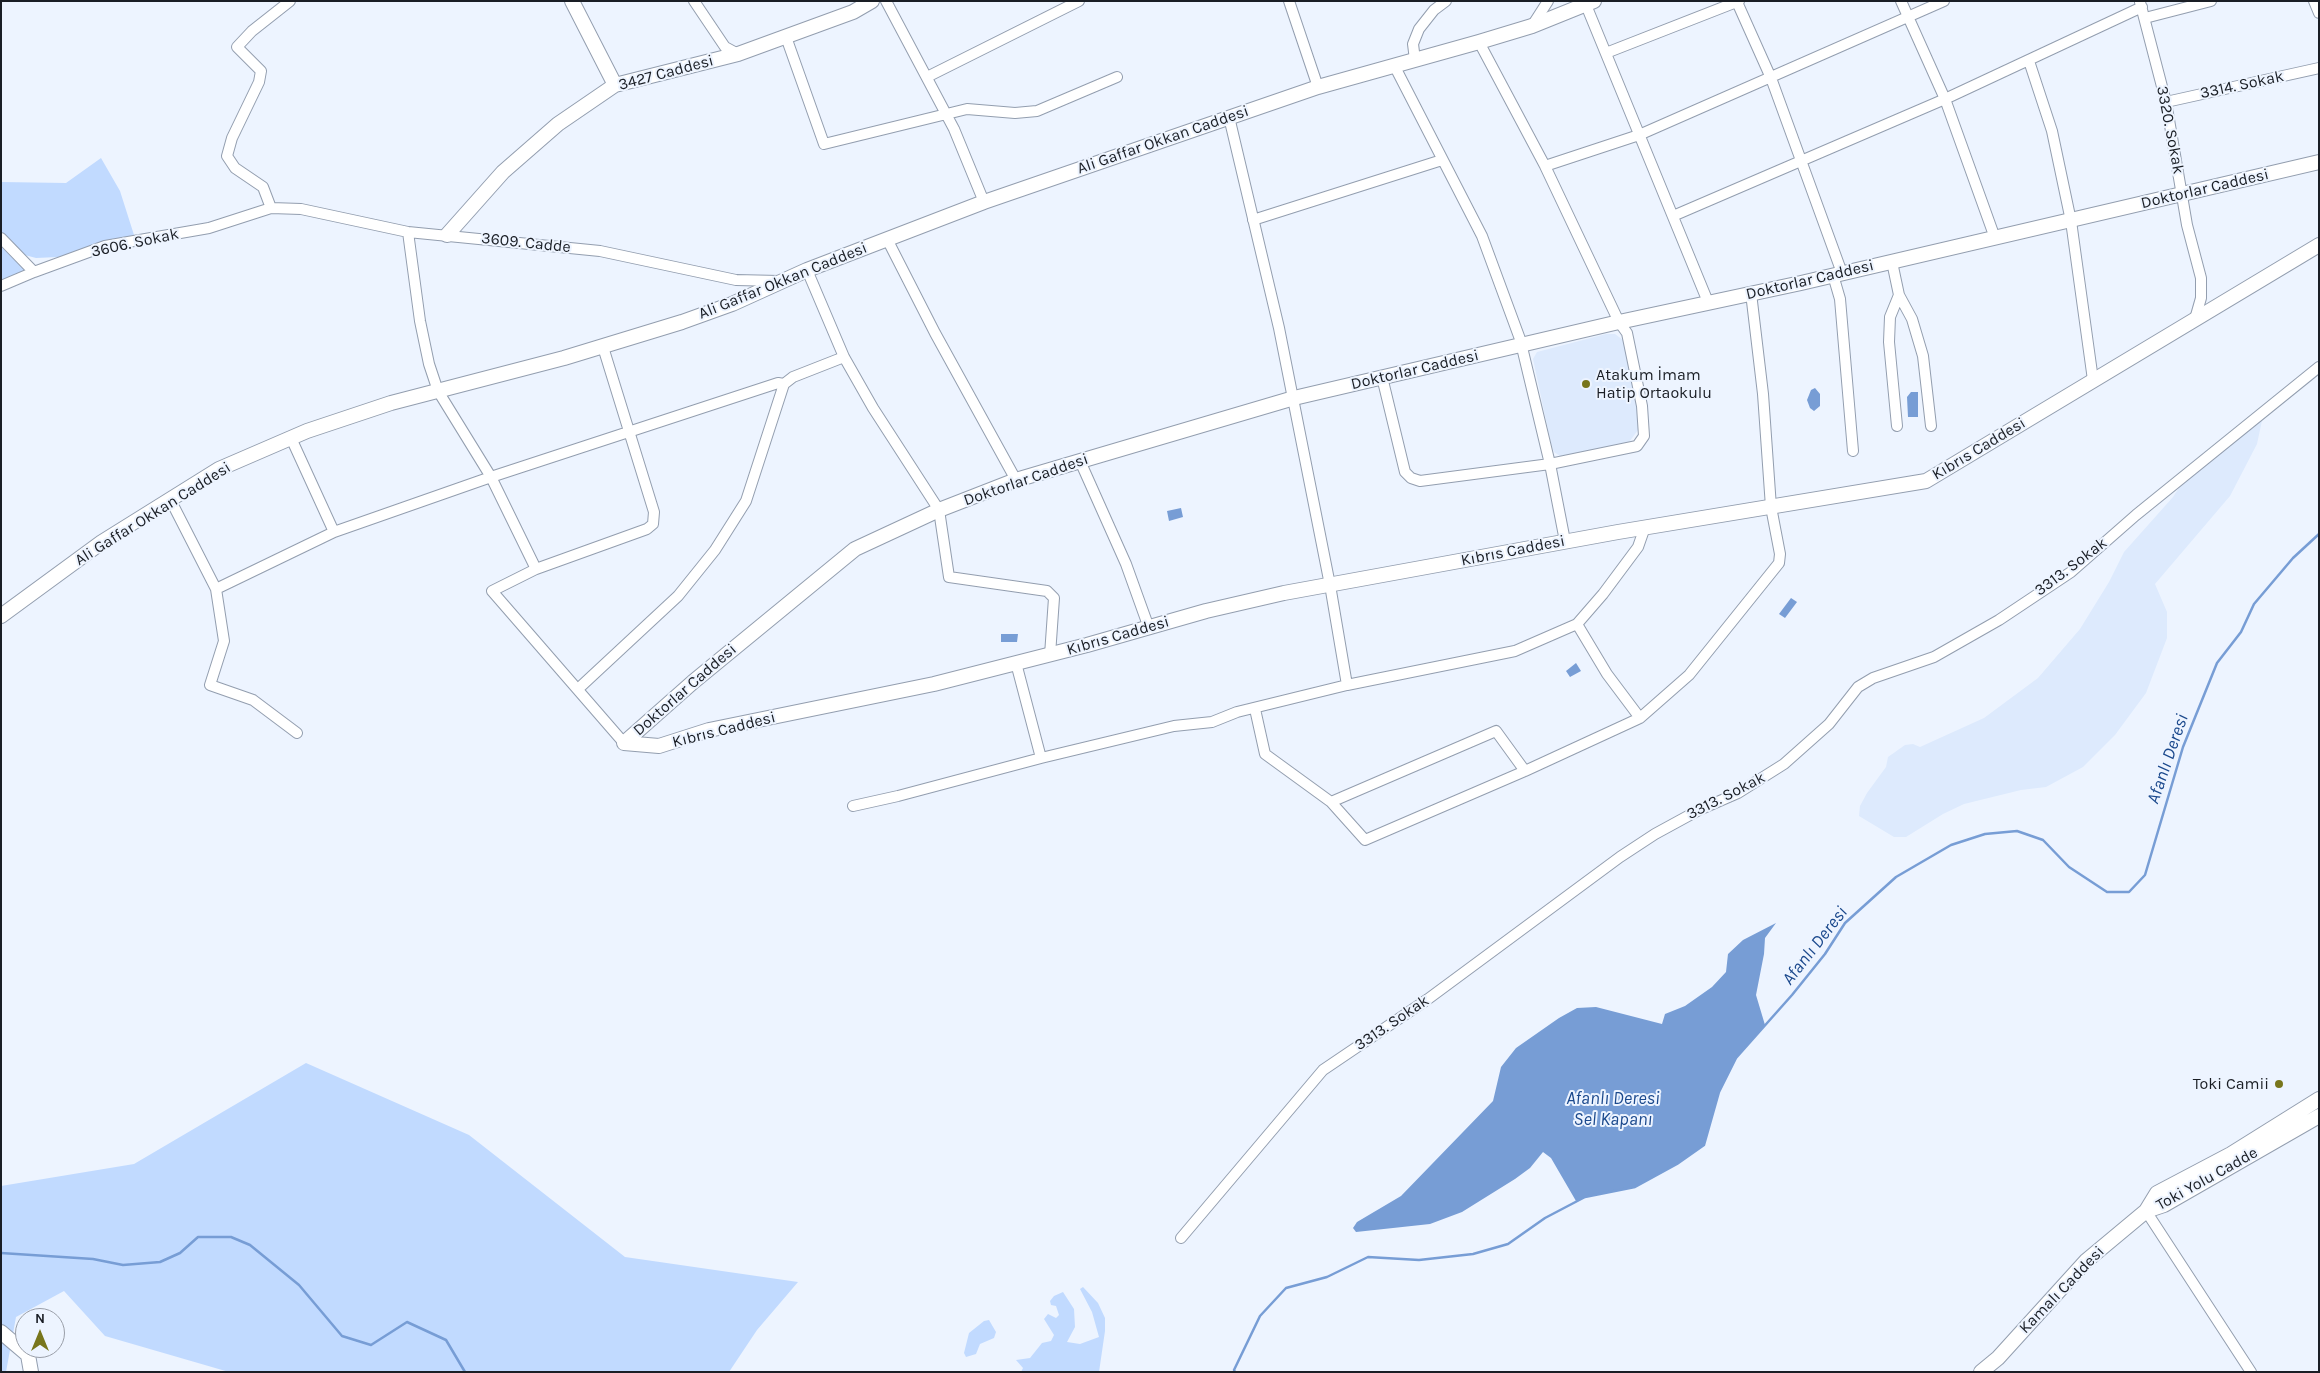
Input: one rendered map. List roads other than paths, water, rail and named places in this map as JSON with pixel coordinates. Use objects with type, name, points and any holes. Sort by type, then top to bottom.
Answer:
[{"type":"street","points":[[271,208],[263,187],[235,168],[227,156],[232,138],[259,82],[260,71],[237,47],[252,31],[290,1]]},
{"type":"street","points":[[572,1],[615,85]]},
{"type":"street","points":[[694,1],[725,46],[738,54]]},
{"type":"street","name":"3427 Caddesi","points":[[447,235],[504,172],[558,124],[615,85],[738,54],[853,12],[872,1]]},
{"type":"street","points":[[886,1],[946,114],[984,202]]},
{"type":"street","points":[[927,77],[1079,1]]},
{"type":"street","points":[[1289,1],[1318,87]]},
{"type":"street","points":[[1415,60],[1413,44],[1419,29],[1434,10],[1446,1]]},
{"type":"street","points":[[1532,26],[1548,1]]},
{"type":"street","points":[[1901,1],[1945,99],[1995,238]]},
{"type":"street","points":[[1545,166],[1639,135],[1944,1]]},
{"type":"street","points":[[2145,18],[2212,1]]},
{"type":"street","points":[[2314,1],[2319,13]]},
{"type":"street","points":[[1606,53],[1738,2],[1771,78],[1837,274],[1853,451]]},
{"type":"street","points":[[1590,3],[1606,53],[1708,302]]},
{"type":"street","name":"Ali Gaffar Okkan Caddesi","points":[[1,616],[102,542],[170,499],[219,469],[291,438],[391,403],[603,347],[732,304],[807,270],[984,202],[1318,87],[1395,67],[1532,26],[1590,3]]},
{"type":"street","points":[[1673,216],[2029,61],[2141,4]]},
{"type":"street","name":"3320. Sokak","points":[[2141,4],[2166,102],[2187,225],[2201,278],[2201,298],[2195,319]]},
{"type":"street","points":[[786,37],[824,144],[967,109],[1015,113],[1037,111],[1116,77]]},
{"type":"street","points":[[1382,378],[1405,472],[1411,478],[1420,481],[1550,464],[1637,446],[1644,436],[1642,406],[1628,333],[1619,322],[1545,166],[1479,42]]},
{"type":"street","points":[[2029,61],[2052,131],[2071,221],[2094,380]]},
{"type":"street","points":[[1395,67],[1482,236],[1522,345],[1550,464],[1565,542]]},
{"type":"street","name":"3314. Sokak","points":[[2166,102],[2319,68]]},
{"type":"street","points":[[1229,118],[1294,398],[1347,685]]},
{"type":"street","points":[[1253,220],[1442,160]]},
{"type":"street","name":"Doktorlar Caddesi","points":[[624,743],[693,682],[855,549],[939,510],[1016,480],[1294,398],[1619,322],[2071,221],[2319,162]]},
{"type":"street","name":"3609. Cadde","points":[[271,208],[301,209],[408,232],[600,251],[736,280],[781,281]]},
{"type":"street","name":"3606. Sokak","points":[[1,286],[105,246],[209,228],[271,208]]},
{"type":"street","points":[[408,232],[420,321],[429,364],[438,391],[491,477],[536,569]]},
{"type":"street","points":[[1,238],[34,272]]},
{"type":"street","points":[[887,239],[935,333],[1016,480]]},
{"type":"street","name":"Kıbrıs Caddesi","points":[[659,746],[709,730],[934,684],[1050,655],[1206,611],[1330,585],[1645,528],[1926,481],[2319,244]]},
{"type":"street","points":[[1892,262],[1899,295],[1912,319],[1923,356],[1931,426]]},
{"type":"street","points":[[807,270],[844,357],[873,408],[939,510],[949,577],[1047,591],[1054,598],[1050,655]]},
{"type":"street","points":[[1255,709],[1264,754],[1331,802],[1365,840],[1525,771],[1640,718],[1689,675],[1775,571],[1780,554],[1771,507],[1763,394],[1751,293]]},
{"type":"street","points":[[1897,426],[1889,342],[1890,317],[1899,295]]},
{"type":"street","points":[[603,347],[654,512],[653,524],[647,529],[536,569],[492,591],[624,743]]},
{"type":"street","points":[[578,688],[678,596],[715,550],[746,500],[784,384],[793,377],[844,357]]},
{"type":"street","name":"3313. Sokak","points":[[1182,1238],[1322,1070],[1436,994],[1648,838],[1699,810],[1738,793],[1784,764],[1829,724],[1858,687],[1873,678],[1934,657],[1999,620],[2071,572],[2136,515],[2319,367]]},
{"type":"street","points":[[216,590],[334,532],[491,477],[778,383],[784,384]]},
{"type":"street","points":[[291,438],[334,532]]},
{"type":"street","points":[[1080,461],[1126,564],[1149,628]]},
{"type":"street","points":[[170,499],[216,590],[224,641],[210,685],[253,700],[297,733]]},
{"type":"street","points":[[853,806],[1174,726],[1212,722],[1237,712],[1347,685],[1515,651],[1577,624],[1603,594],[1638,547],[1645,528]]},
{"type":"street","points":[[1577,624],[1607,674],[1640,718]]},
{"type":"street","points":[[1016,663],[1041,758]]},
{"type":"street","points":[[1331,802],[1496,731],[1525,771]]},
{"type":"street","name":"Doktorlar Caddesi","points":[[624,743],[659,746]]},
{"type":"street","name":"Toki Yolu Cadde","points":[[2146,1212],[2158,1193],[2232,1154],[2319,1099]]},
{"type":"street","name":"Toki Yolu Cadde","points":[[2146,1212],[2164,1205],[2319,1116]]},
{"type":"street","points":[[2146,1212],[2251,1372]]},
{"type":"street","name":"Kamalı Caddesi","points":[[1981,1372],[1998,1358],[2086,1261],[2146,1212]]},
{"type":"street","points":[[1,1332],[28,1355],[31,1372]]},
{"type":"water","points":[[1815,388],[1820,394],[1820,406],[1814,411],[1810,408],[1807,400],[1811,390]]},
{"type":"water","points":[[1911,392],[1918,392],[1918,417],[1908,417],[1907,397]]},
{"type":"water","points":[[1181,508],[1183,517],[1169,521],[1167,511]]},
{"type":"water","points":[[1791,598],[1797,602],[1785,618],[1779,614]]},
{"type":"water","points":[[1001,634],[1018,634],[1017,642],[1001,642]]},
{"type":"water","points":[[1576,663],[1581,671],[1570,677],[1566,671]]},
{"type":"water","name":"Afanlı Deresi Sel Kapanı","points":[[1776,923],[1765,938],[1764,954],[1756,995],[1765,1025],[1736,1058],[1719,1092],[1704,1145],[1677,1164],[1635,1187],[1585,1197],[1576,1201],[1551,1158],[1543,1152],[1530,1168],[1462,1212],[1430,1224],[1356,1232],[1353,1228],[1357,1222],[1401,1196],[1493,1101],[1501,1067],[1516,1048],[1559,1018],[1577,1008],[1596,1007],[1662,1024],[1665,1014],[1685,1006],[1712,987],[1726,972],[1728,954],[1743,940]]},
{"type":"waterway","name":"Afanlı Deresi","points":[[1235,1372],[1234,1370],[1260,1316],[1286,1288],[1327,1277],[1368,1257],[1419,1260],[1473,1254],[1508,1244],[1545,1218],[1585,1197],[1635,1187],[1677,1164],[1704,1145],[1719,1092],[1736,1058],[1792,995],[1825,954],[1845,923],[1896,877],[1951,845],[1985,834],[2017,831],[2043,840],[2069,867],[2107,892],[2129,892],[2145,875],[2183,747],[2217,663],[2241,632],[2254,604],[2293,558],[2319,534]]},
{"type":"waterway","points":[[1,1253],[93,1259],[123,1265],[160,1262],[180,1253],[198,1237],[231,1237],[250,1245],[299,1285],[342,1336],[371,1345],[407,1322],[446,1340],[465,1372]]},
{"type":"place","name":"Atakum İmam Hatip Ortaokulu","points":[[1586,384]]},
{"type":"place","name":"Toki Camii","points":[[2279,1084]]}]
